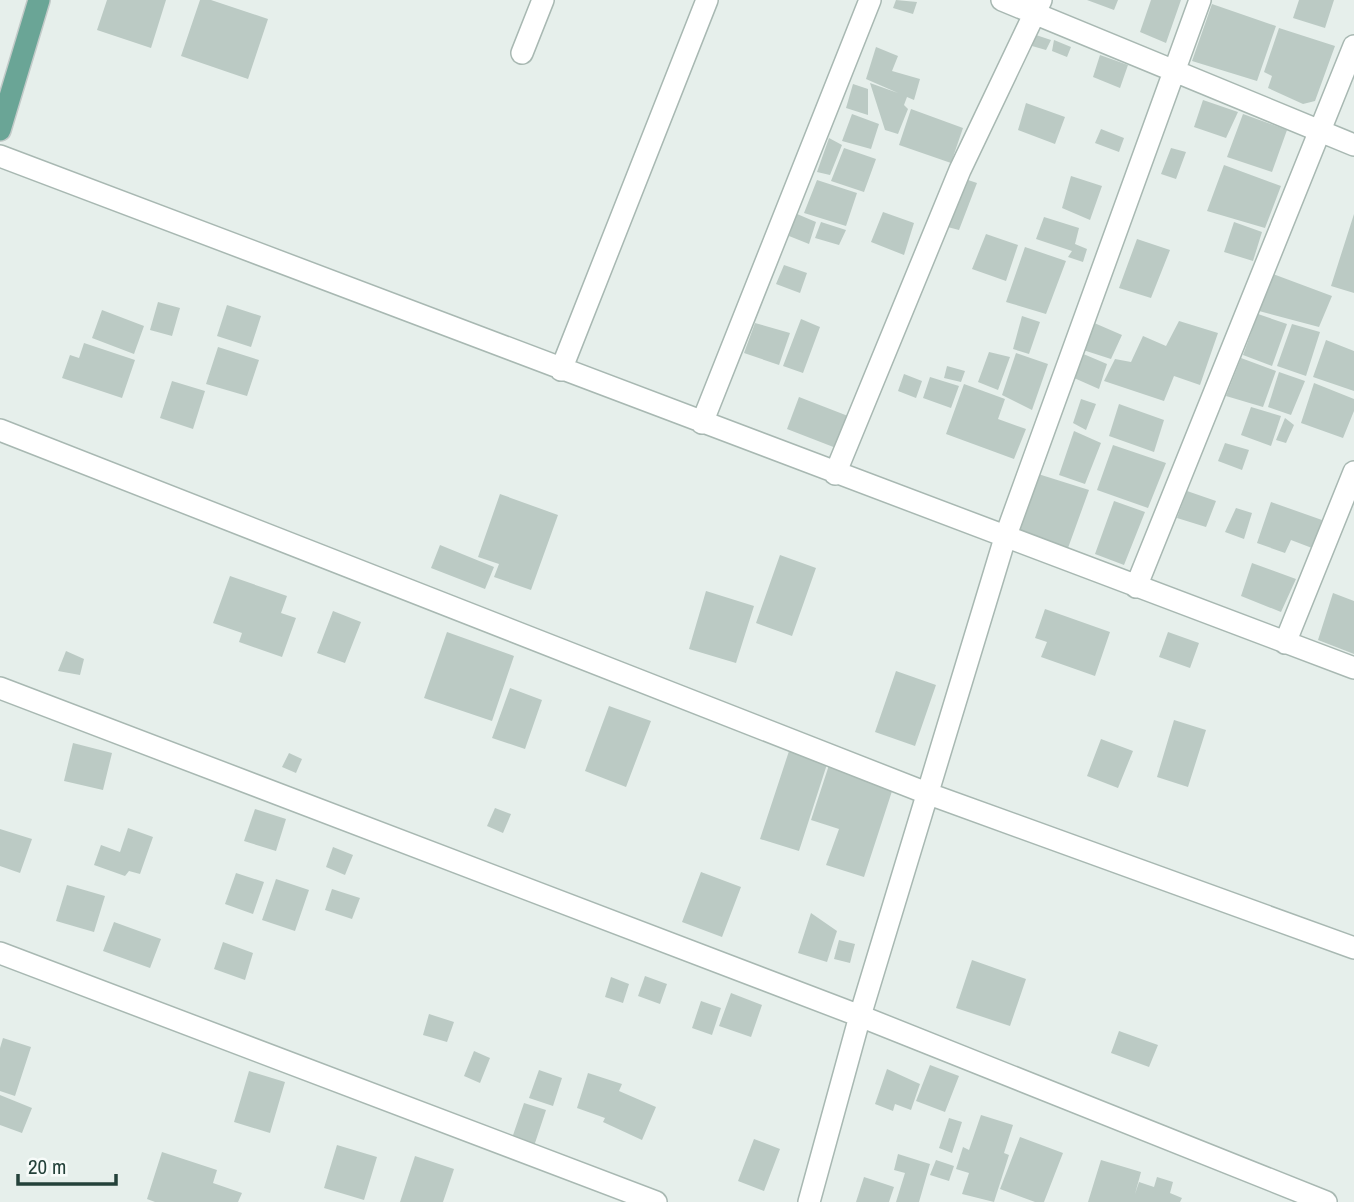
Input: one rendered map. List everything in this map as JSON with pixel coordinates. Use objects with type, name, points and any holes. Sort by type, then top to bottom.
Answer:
[{"type":"main road","points":[[0,131],[40,0]]},
{"type":"street","points":[[522,53],[543,0]]},
{"type":"street","points":[[561,370],[707,0]]},
{"type":"street","points":[[702,423],[870,0]]},
{"type":"street","points":[[1002,0],[1039,7],[1172,72],[1354,145]]},
{"type":"street","points":[[809,1202],[860,1016],[1005,538],[1200,0]]},
{"type":"street","points":[[835,474],[965,159],[1039,7]]},
{"type":"street","points":[[1136,587],[1321,134],[1354,46]]},
{"type":"street","points":[[0,156],[835,474],[1354,668]]},
{"type":"street","points":[[0,430],[929,794],[1354,948]]},
{"type":"street","points":[[1285,643],[1354,472]]},
{"type":"street","points":[[0,688],[860,1016],[1326,1202]]},
{"type":"street","points":[[0,953],[656,1202]]},
{"type":"building","points":[[107,0],[166,0],[151,48],[97,30]]},
{"type":"building","points":[[200,0],[211,0],[268,19],[248,79],[181,56]]},
{"type":"building","points":[[896,0],[917,2],[913,14],[893,8]]},
{"type":"building","points":[[1087,0],[1118,0],[1114,10]]},
{"type":"building","points":[[1151,0],[1181,0],[1166,43],[1140,32]]},
{"type":"building","points":[[1299,0],[1334,0],[1325,28],[1293,18]]},
{"type":"building","points":[[1212,4],[1276,26],[1257,81],[1192,61]]},
{"type":"building","points":[[1279,28],[1335,46],[1315,101],[1303,104],[1268,88],[1272,76],[1264,72]]},
{"type":"building","points":[[1036,35],[1051,40],[1046,50],[1032,46]]},
{"type":"building","points":[[1054,40],[1071,47],[1067,57],[1052,51]]},
{"type":"building","points":[[876,47],[898,56],[892,71],[920,79],[914,100],[907,97],[904,105],[908,109],[898,134],[885,130],[870,83],[898,93],[866,79]]},
{"type":"building","points":[[1100,55],[1128,65],[1120,88],[1093,77]]},
{"type":"building","points":[[853,84],[868,89],[868,115],[846,108]]},
{"type":"building","points":[[1203,100],[1238,112],[1226,138],[1194,127]]},
{"type":"building","points":[[1026,103],[1065,117],[1055,144],[1018,130]]},
{"type":"building","points":[[911,109],[963,128],[951,163],[899,145]]},
{"type":"building","points":[[852,114],[879,124],[871,149],[842,141]]},
{"type":"building","points":[[1243,114],[1287,130],[1272,172],[1227,157]]},
{"type":"building","points":[[1101,129],[1124,138],[1119,152],[1095,143]]},
{"type":"building","points":[[829,138],[842,145],[830,175],[817,172]]},
{"type":"building","points":[[844,148],[876,159],[864,192],[831,181]]},
{"type":"building","points":[[1171,148],[1186,152],[1176,179],[1161,174]]},
{"type":"building","points":[[1224,165],[1281,186],[1265,228],[1207,211]]},
{"type":"building","points":[[1071,176],[1102,186],[1090,220],[1062,208]]},
{"type":"building","points":[[959,177],[977,183],[959,230],[940,225]]},
{"type":"building","points":[[817,180],[857,193],[846,226],[804,213]]},
{"type":"building","points":[[883,212],[914,223],[904,255],[871,242]]},
{"type":"building","points":[[797,214],[816,222],[809,244],[789,236]]},
{"type":"building","points":[[1354,214],[1354,293],[1331,286]]},
{"type":"building","points":[[1044,217],[1079,228],[1075,244],[1087,249],[1083,262],[1068,257],[1072,251],[1036,239]]},
{"type":"building","points":[[821,222],[846,230],[839,245],[815,238]]},
{"type":"building","points":[[1234,222],[1262,232],[1253,261],[1224,252]]},
{"type":"building","points":[[986,234],[1018,245],[1006,281],[972,269]]},
{"type":"building","points":[[1137,239],[1170,250],[1151,298],[1119,288]]},
{"type":"building","points":[[1025,247],[1066,261],[1046,314],[1006,302]]},
{"type":"building","points":[[784,265],[807,273],[800,293],[776,284]]},
{"type":"building","points":[[1273,274],[1332,296],[1319,327],[1259,311]]},
{"type":"building","points":[[158,302],[180,308],[172,336],[150,330]]},
{"type":"building","points":[[227,305],[261,316],[251,347],[217,336]]},
{"type":"building","points":[[102,310],[144,326],[134,354],[92,338]]},
{"type":"building","points":[[1258,314],[1287,324],[1272,366],[1243,355]]},
{"type":"building","points":[[1022,316],[1040,322],[1029,354],[1013,349]]},
{"type":"building","points":[[801,319],[820,327],[803,373],[783,366]]},
{"type":"building","points":[[1179,321],[1218,333],[1200,385],[1174,376],[1164,401],[1104,381],[1115,359],[1131,362],[1143,336],[1166,346]]},
{"type":"building","points":[[1092,322],[1122,335],[1111,359],[1080,349]]},
{"type":"building","points":[[755,323],[790,333],[779,365],[744,353]]},
{"type":"building","points":[[1292,324],[1320,332],[1306,376],[1277,366]]},
{"type":"building","points":[[1326,340],[1354,351],[1354,391],[1313,377]]},
{"type":"building","points":[[84,343],[135,360],[122,398],[62,378],[70,355],[79,358]]},
{"type":"building","points":[[218,347],[259,360],[247,396],[206,384]]},
{"type":"building","points":[[1074,350],[1107,364],[1099,389],[1065,374]]},
{"type":"building","points":[[989,352],[1010,357],[998,390],[978,382]]},
{"type":"building","points":[[1016,353],[1048,364],[1032,410],[1002,395]]},
{"type":"building","points":[[1241,358],[1276,371],[1263,407],[1226,396]]},
{"type":"building","points":[[947,366],[965,371],[961,382],[944,378]]},
{"type":"building","points":[[1279,372],[1305,381],[1291,415],[1268,407]]},
{"type":"building","points":[[904,374],[922,381],[916,398],[898,391]]},
{"type":"building","points":[[930,377],[959,386],[951,408],[923,398]]},
{"type":"building","points":[[172,381],[205,391],[193,429],[160,418]]},
{"type":"building","points":[[1314,383],[1354,399],[1354,411],[1343,438],[1301,423]]},
{"type":"building","points":[[964,384],[1005,399],[998,419],[1026,429],[1014,459],[946,434]]},
{"type":"building","points":[[799,397],[848,416],[836,448],[787,429]]},
{"type":"building","points":[[1081,399],[1096,404],[1086,430],[1073,423]]},
{"type":"building","points":[[1119,404],[1164,420],[1154,452],[1109,436]]},
{"type":"building","points":[[1251,407],[1281,416],[1271,446],[1241,435]]},
{"type":"building","points":[[1285,418],[1294,425],[1286,443],[1276,440]]},
{"type":"building","points":[[1074,431],[1101,443],[1085,484],[1059,475]]},
{"type":"building","points":[[1225,443],[1249,450],[1242,470],[1218,461]]},
{"type":"building","points":[[1113,445],[1166,463],[1148,508],[1097,490]]},
{"type":"building","points":[[1035,473],[1089,490],[1068,548],[1013,529]]},
{"type":"building","points":[[1187,491],[1216,501],[1206,527],[1177,518]]},
{"type":"building","points":[[500,494],[558,515],[531,590],[494,577],[499,564],[478,557]]},
{"type":"building","points":[[1114,501],[1145,512],[1124,565],[1095,554]]},
{"type":"building","points":[[1271,502],[1322,520],[1312,548],[1291,540],[1285,553],[1257,543]]},
{"type":"building","points":[[1236,508],[1252,513],[1244,539],[1225,532]]},
{"type":"building","points":[[440,545],[494,567],[485,589],[431,568]]},
{"type":"building","points":[[780,555],[816,568],[792,636],[756,623]]},
{"type":"building","points":[[1252,563],[1296,579],[1281,612],[1241,596]]},
{"type":"building","points":[[230,576],[287,596],[281,613],[296,618],[282,657],[239,642],[242,633],[213,623]]},
{"type":"building","points":[[706,591],[754,606],[736,663],[689,649]]},
{"type":"building","points":[[1333,593],[1354,601],[1354,654],[1318,640]]},
{"type":"building","points":[[1045,609],[1110,632],[1095,676],[1041,657],[1047,642],[1035,638]]},
{"type":"building","points":[[333,611],[361,622],[345,663],[317,653]]},
{"type":"building","points":[[447,632],[514,656],[492,721],[424,698]]},
{"type":"building","points":[[1168,632],[1199,643],[1190,668],[1159,657]]},
{"type":"building","points":[[66,651],[84,659],[80,675],[58,671]]},
{"type":"building","points":[[896,671],[936,685],[915,746],[875,732]]},
{"type":"building","points":[[510,688],[542,700],[525,749],[492,738]]},
{"type":"building","points":[[609,706],[651,721],[626,787],[585,771]]},
{"type":"building","points":[[1174,720],[1206,730],[1188,787],[1157,777]]},
{"type":"building","points":[[1101,739],[1133,751],[1118,788],[1087,776]]},
{"type":"building","points":[[73,743],[112,753],[103,790],[64,781]]},
{"type":"building","points":[[791,745],[829,758],[799,851],[760,839]]},
{"type":"building","points":[[289,753],[302,759],[296,773],[282,767]]},
{"type":"building","points":[[830,762],[895,782],[864,877],[826,865],[839,829],[811,820]]},
{"type":"building","points":[[495,808],[511,814],[503,833],[487,826]]},
{"type":"building","points":[[255,809],[286,819],[276,851],[244,841]]},
{"type":"building","points":[[128,828],[153,837],[140,874],[129,871],[125,876],[94,865],[101,845],[120,852]]},
{"type":"building","points":[[0,829],[32,839],[20,873],[0,866]]},
{"type":"building","points":[[333,847],[353,855],[345,875],[326,867]]},
{"type":"building","points":[[701,872],[741,887],[722,937],[682,922]]},
{"type":"building","points":[[236,873],[264,882],[253,914],[225,904]]},
{"type":"building","points":[[276,879],[309,890],[295,931],[262,920]]},
{"type":"building","points":[[67,885],[105,896],[94,932],[56,921]]},
{"type":"building","points":[[332,889],[360,898],[352,919],[325,910]]},
{"type":"building","points":[[811,913],[837,931],[827,962],[798,953]]},
{"type":"building","points":[[114,922],[161,939],[150,968],[103,951]]},
{"type":"building","points":[[839,940],[855,944],[850,963],[834,959]]},
{"type":"building","points":[[223,942],[253,953],[245,980],[214,969]]},
{"type":"building","points":[[972,960],[1026,979],[1010,1026],[956,1008]]},
{"type":"building","points":[[645,976],[667,984],[660,1004],[638,996]]},
{"type":"building","points":[[611,977],[629,984],[623,1003],[605,997]]},
{"type":"building","points":[[731,993],[762,1005],[751,1037],[719,1026]]},
{"type":"building","points":[[701,1001],[721,1008],[712,1035],[692,1028]]},
{"type":"building","points":[[429,1014],[454,1022],[447,1042],[423,1035]]},
{"type":"building","points":[[1119,1031],[1158,1045],[1149,1067],[1111,1053]]},
{"type":"building","points":[[3,1038],[31,1047],[15,1096],[0,1091],[0,1048]]},
{"type":"building","points":[[474,1051],[490,1058],[480,1083],[464,1076]]},
{"type":"building","points":[[930,1065],[959,1076],[945,1112],[916,1101]]},
{"type":"building","points":[[887,1069],[920,1084],[911,1110],[895,1104],[893,1111],[875,1104]]},
{"type":"building","points":[[539,1070],[562,1078],[553,1106],[529,1098]]},
{"type":"building","points":[[249,1071],[285,1082],[270,1133],[234,1122]]},
{"type":"building","points":[[588,1073],[622,1084],[619,1091],[656,1107],[642,1140],[603,1122],[605,1118],[577,1108]]},
{"type":"building","points":[[0,1095],[32,1108],[22,1133],[0,1125]]},
{"type":"building","points":[[524,1103],[546,1110],[533,1149],[511,1141]]},
{"type":"building","points":[[981,1115],[1013,1125],[1004,1153],[1009,1155],[994,1202],[962,1194],[969,1173],[956,1169],[963,1147],[969,1150]]},
{"type":"building","points":[[949,1118],[962,1122],[952,1153],[939,1148]]},
{"type":"building","points":[[1020,1137],[1063,1153],[1044,1202],[1035,1202],[1000,1189]]},
{"type":"building","points":[[754,1139],[780,1149],[764,1191],[738,1181]]},
{"type":"building","points":[[337,1145],[377,1157],[364,1200],[324,1188]]},
{"type":"building","points":[[162,1152],[217,1170],[213,1183],[242,1193],[238,1202],[155,1202],[147,1199]]},
{"type":"building","points":[[898,1154],[930,1164],[919,1202],[896,1202],[905,1173],[894,1170]]},
{"type":"building","points":[[415,1156],[454,1169],[443,1202],[400,1202]]},
{"type":"building","points":[[936,1160],[954,1166],[949,1181],[930,1175]]},
{"type":"building","points":[[1101,1160],[1141,1172],[1135,1194],[1139,1182],[1154,1187],[1157,1177],[1173,1182],[1170,1193],[1182,1198],[1180,1202],[1088,1202]]},
{"type":"building","points":[[864,1177],[894,1187],[889,1202],[856,1202]]}]
